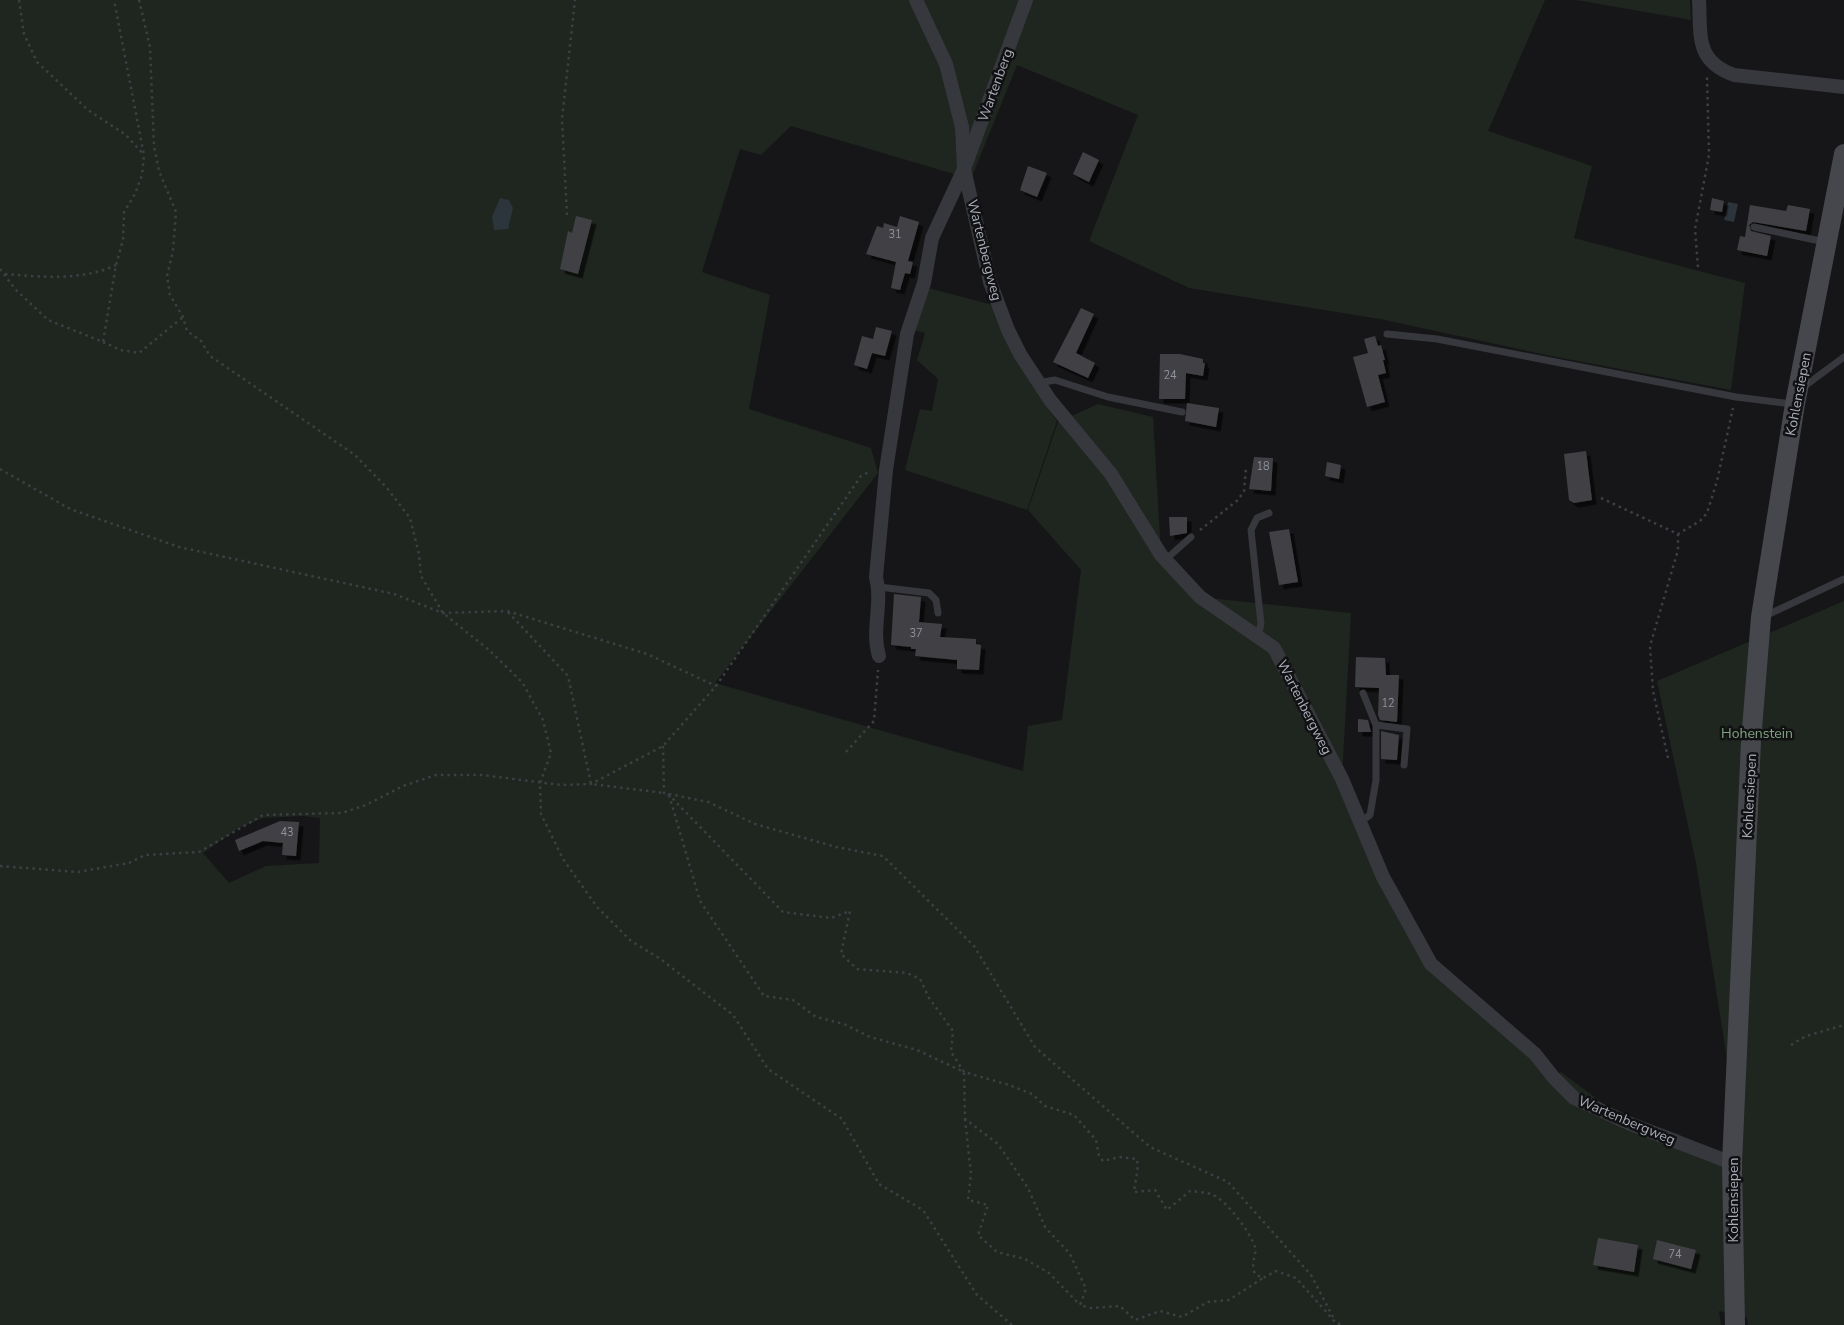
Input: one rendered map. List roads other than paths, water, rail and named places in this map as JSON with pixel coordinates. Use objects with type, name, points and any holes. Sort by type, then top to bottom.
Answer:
[{"type":"street","name":"Wartenbergweg","points":[[916,0],[946,64],[962,127],[964,169],[990,282],[1008,330],[1037,383],[1078,436],[1111,474],[1165,560],[1200,597],[1274,648],[1361,821],[1383,878],[1431,964],[1535,1054],[1554,1078],[1574,1098],[1628,1123],[1732,1163]]},
{"type":"street","name":"Wartenberg","points":[[964,169],[1026,0]]},
{"type":"street","points":[[1699,0],[1701,36],[1706,58],[1720,70],[1734,75],[1844,87]]},
{"type":"street","name":"Kohlensiepen","points":[[1735,1325],[1732,1163],[1751,742],[1762,617],[1797,398],[1844,154]]},
{"type":"street","name":"Wartenbergweg","points":[[878,656],[874,642],[879,587],[876,577],[886,470],[907,334],[924,283],[932,238],[964,169]]},
{"type":"lane","points":[[1754,227],[1827,242]]},
{"type":"lane","points":[[1387,334],[1437,339],[1736,397],[1797,398],[1844,357]]},
{"type":"lane","points":[[1037,383],[1055,380],[1108,396],[1182,412]]},
{"type":"lane","points":[[1258,636],[1261,624],[1251,530],[1257,518],[1269,513]]},
{"type":"lane","points":[[1165,560],[1191,537]]},
{"type":"lane","points":[[1762,617],[1844,579]]},
{"type":"lane","points":[[879,587],[929,593],[936,600],[938,613]]},
{"type":"lane","points":[[1361,821],[1370,815],[1376,780],[1376,725],[1363,693]]},
{"type":"lane","points":[[1376,725],[1407,729],[1404,765]]},
{"type":"park label","name":"Hohenstein","points":[[1757,733]]}]
